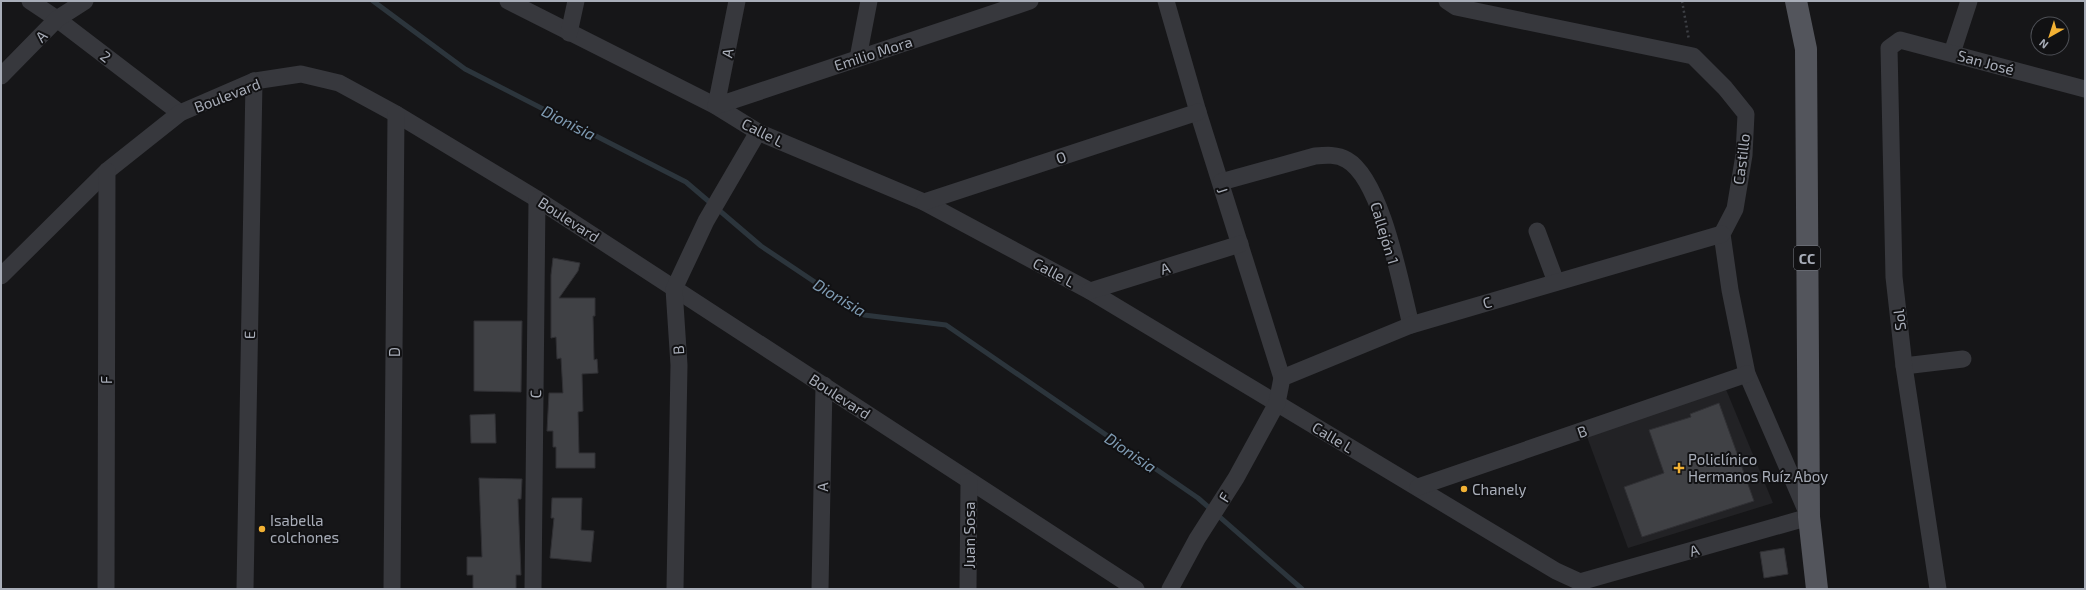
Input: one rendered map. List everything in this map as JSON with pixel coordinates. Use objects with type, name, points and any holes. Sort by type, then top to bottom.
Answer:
[{"type":"main road","name":"CC","points":[[1796,1],[1806,49],[1809,517],[1817,589]]},
{"type":"street","name":"2","points":[[30,1],[57,19],[180,113]]},
{"type":"street","name":"A","points":[[1,76],[57,19],[85,1]]},
{"type":"street","name":"Calle L","points":[[508,1],[716,106],[758,132],[924,202],[1090,291],[1556,571],[1580,582]]},
{"type":"street","points":[[569,33],[576,1]]},
{"type":"street","name":"A","points":[[716,106],[737,1]]},
{"type":"street","points":[[858,58],[869,1]]},
{"type":"street","name":"Emilio Mora","points":[[716,106],[1030,1]]},
{"type":"street","name":"J","points":[[1166,1],[1198,112],[1282,378]]},
{"type":"street","points":[[1447,1],[1456,7],[1693,56]]},
{"type":"street","points":[[1952,53],[1969,1]]},
{"type":"street","name":"San José","points":[[1889,48],[1900,40],[2085,89]]},
{"type":"street","name":"Sol","points":[[1889,48],[1894,277],[1904,366],[1938,589]]},
{"type":"street","name":"Castillo","points":[[1693,56],[1724,88],[1746,114],[1744,155],[1735,209],[1722,234]]},
{"type":"street","name":"Boulevard","points":[[1,276],[107,171],[180,113],[254,81],[301,74],[338,83],[396,114],[537,199],[824,385],[969,482],[1136,589]]},
{"type":"street","name":"E","points":[[245,589],[254,81]]},
{"type":"street","name":"O","points":[[924,202],[1198,112]]},
{"type":"street","name":"D","points":[[392,589],[396,114]]},
{"type":"street","name":"B","points":[[675,589],[679,365],[674,289],[706,221],[758,132]]},
{"type":"street","name":"Callejón 1","points":[[1221,182],[1314,156],[1330,154],[1348,160],[1360,172],[1380,205],[1411,324]]},
{"type":"street","name":"F","points":[[106,589],[107,171]]},
{"type":"street","name":"C","points":[[533,589],[537,199]]},
{"type":"street","points":[[1537,231],[1556,282]]},
{"type":"street","points":[[1722,234],[1747,374],[1809,517]]},
{"type":"street","name":"C","points":[[1282,378],[1411,324],[1722,234]]},
{"type":"street","name":"A","points":[[1090,291],[1240,244]]},
{"type":"street","points":[[1904,366],[1963,359]]},
{"type":"street","name":"B","points":[[1418,487],[1747,374]]},
{"type":"street","points":[[1276,403],[1282,378]]},
{"type":"street","name":"A","points":[[820,589],[824,385]]},
{"type":"street","name":"F","points":[[1170,589],[1197,539],[1236,478],[1276,403]]},
{"type":"street","name":"Juan Sosa","points":[[968,589],[969,482]]},
{"type":"street","name":"A","points":[[1580,582],[1809,517]]},
{"type":"path","points":[[1682,1],[1693,56]]},
{"type":"shaded area","name":"Policlínico Hermanos Ruíz Aboy","points":[[1725,387],[1773,503],[1628,548],[1586,434]]},
{"type":"building","points":[[553,258],[580,263],[578,271],[559,298],[595,298],[595,316],[593,316],[594,360],[597,359],[598,373],[582,374],[583,411],[578,412],[579,453],[595,453],[595,468],[556,468],[556,447],[553,447],[553,431],[547,431],[549,393],[563,393],[561,358],[557,359],[556,337],[551,338],[551,275]]},
{"type":"building","points":[[474,321],[522,321],[521,392],[474,391]]},
{"type":"building","points":[[1719,403],[1754,501],[1642,537],[1624,487],[1664,473],[1649,430],[1691,417],[1690,414]]},
{"type":"building","points":[[495,414],[496,443],[471,443],[470,415]]},
{"type":"building","points":[[479,478],[522,479],[521,499],[518,499],[521,575],[516,575],[516,589],[473,589],[473,575],[467,575],[467,557],[482,557]]},
{"type":"building","points":[[552,498],[582,498],[581,530],[594,531],[591,562],[550,558],[554,518],[551,518]]},
{"type":"building","points":[[1784,548],[1788,574],[1764,578],[1760,552]]},
{"type":"waterway","name":"Dionisia","points":[[373,1],[465,69],[686,182],[761,246],[864,315],[946,325],[1198,498],[1302,589]]},
{"type":"place","name":"Policlínico Hermanos Ruíz Aboy","points":[[1679,468]]},
{"type":"place","name":"Chanely","points":[[1464,489]]},
{"type":"place","name":"Isabella colchones","points":[[262,529]]}]
